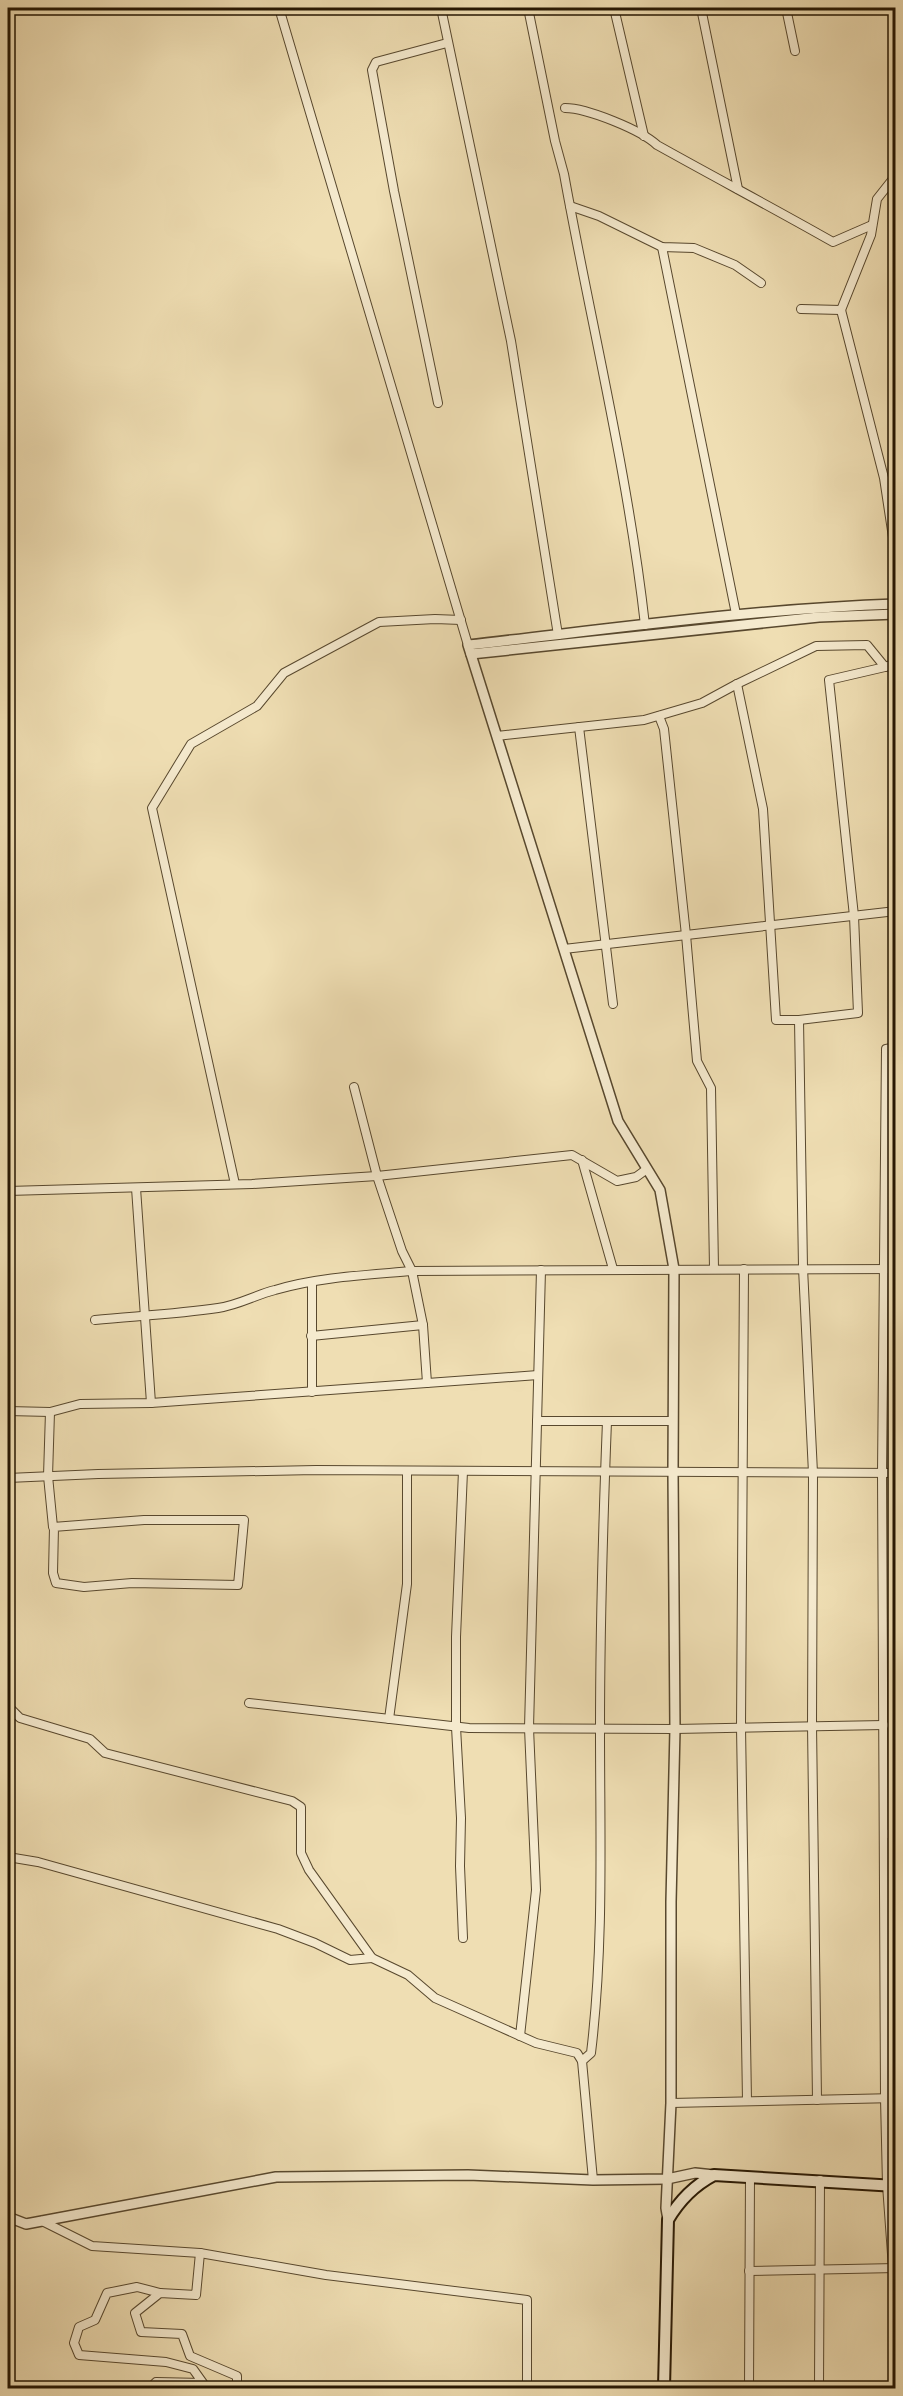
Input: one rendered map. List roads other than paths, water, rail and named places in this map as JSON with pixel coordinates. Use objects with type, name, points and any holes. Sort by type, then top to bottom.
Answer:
[{"type":"main road","points":[[664,2388],[668,2220],[678,2203],[705,2179],[714,2175],[891,2186]]},
{"type":"street","points":[[279,8],[469,650],[618,1121],[660,1190],[674,1269],[675,1729],[670,2103],[666,2208],[668,2220]]},
{"type":"street","points":[[441,8],[511,341],[558,634]]},
{"type":"street","points":[[528,8],[626,488],[638,555],[645,625]]},
{"type":"street","points":[[614,8],[644,136]]},
{"type":"street","points":[[700,8],[738,189]]},
{"type":"street","points":[[786,8],[795,51]]},
{"type":"street","points":[[438,403],[395,185],[388,165],[372,70],[376,62],[447,43]]},
{"type":"street","points":[[565,108],[578,108],[644,136],[834,242],[872,225]]},
{"type":"street","points":[[896,175],[877,199],[863,257],[841,310],[884,478],[896,557]]},
{"type":"street","points":[[570,206],[599,216],[662,247],[694,248],[735,265],[761,283]]},
{"type":"street","points":[[662,247],[736,614]]},
{"type":"street","points":[[801,309],[841,310]]},
{"type":"street","points":[[469,650],[558,634],[736,614],[818,607],[896,604]]},
{"type":"street","points":[[469,650],[807,618],[896,614]]},
{"type":"street","points":[[235,1184],[152,808],[191,744],[257,706],[284,673],[379,622],[460,620]]},
{"type":"street","points":[[497,736],[644,720],[659,716],[702,703],[816,646],[867,645],[885,667]]},
{"type":"street","points":[[737,684],[763,809],[776,1020],[800,1020],[858,1013],[854,916],[829,680],[895,664]]},
{"type":"street","points":[[659,716],[664,729],[697,1061],[711,1088],[714,1269]]},
{"type":"street","points":[[579,728],[614,1004]]},
{"type":"street","points":[[564,949],[896,911]]},
{"type":"street","points":[[800,1020],[803,1268],[813,1473],[812,1725],[817,2100]]},
{"type":"street","points":[[894,2388],[894,2268],[885,2098],[882,1473],[886,1048],[896,1047]]},
{"type":"street","points":[[354,1087],[377,1176],[402,1251],[412,1271],[423,1325],[427,1383]]},
{"type":"street","points":[[8,1191],[235,1184],[377,1176],[572,1155],[617,1181],[636,1177],[648,1169]]},
{"type":"street","points":[[582,1160],[613,1269]]},
{"type":"street","points":[[136,1188],[151,1403]]},
{"type":"street","points":[[744,1269],[741,1727],[747,2101]]},
{"type":"street","points":[[94,1320],[242,1303],[275,1290],[312,1283],[412,1271],[896,1269]]},
{"type":"street","points":[[520,2036],[536,1890],[529,1728],[541,1270]]},
{"type":"street","points":[[312,1283],[312,1392]]},
{"type":"street","points":[[311,1336],[423,1325]]},
{"type":"street","points":[[8,1411],[50,1412],[80,1404],[151,1403],[538,1375]]},
{"type":"street","points":[[50,1412],[48,1476],[54,1527],[53,1573],[56,1583],[84,1587],[132,1583],[238,1585],[244,1520],[144,1520],[54,1527]]},
{"type":"street","points":[[537,1421],[673,1421]]},
{"type":"street","points":[[582,2061],[591,2053],[596,2012],[601,1904],[600,1728],[607,1421]]},
{"type":"street","points":[[8,1478],[293,1470],[896,1473]]},
{"type":"street","points":[[390,1719],[406,1584],[407,1471]]},
{"type":"street","points":[[463,1471],[456,1637],[456,1727],[461,1818],[463,1938]]},
{"type":"street","points":[[249,1703],[456,1727],[675,1729],[884,1725]]},
{"type":"street","points":[[8,1706],[20,1718],[90,1739],[105,1753],[292,1801],[301,1807],[301,1853],[309,1870],[372,1958],[408,1975],[435,1998],[520,2036],[577,2053],[582,2061],[593,2180]]},
{"type":"street","points":[[884,1834],[896,1834]]},
{"type":"street","points":[[8,1857],[38,1863],[278,1929],[350,1960],[372,1958]]},
{"type":"street","points":[[885,1952],[896,1952]]},
{"type":"street","points":[[670,2103],[896,2098]]},
{"type":"street","points":[[8,2217],[26,2224],[42,2222],[276,2177],[468,2175],[593,2180],[667,2179],[696,2173],[714,2175]]},
{"type":"street","points":[[749,2388],[750,2177]]},
{"type":"street","points":[[819,2388],[820,2181]]},
{"type":"street","points":[[42,2222],[92,2246],[200,2253],[326,2275],[527,2300],[527,2388]]},
{"type":"street","points":[[150,2388],[156,2382],[203,2383],[193,2369],[166,2362],[79,2355],[74,2343],[79,2327],[95,2320],[107,2293],[137,2288],[160,2293],[196,2295],[200,2253]]},
{"type":"street","points":[[749,2271],[894,2268]]},
{"type":"street","points":[[160,2293],[135,2313],[141,2332],[182,2334],[190,2356],[237,2376],[237,2388]]}]
